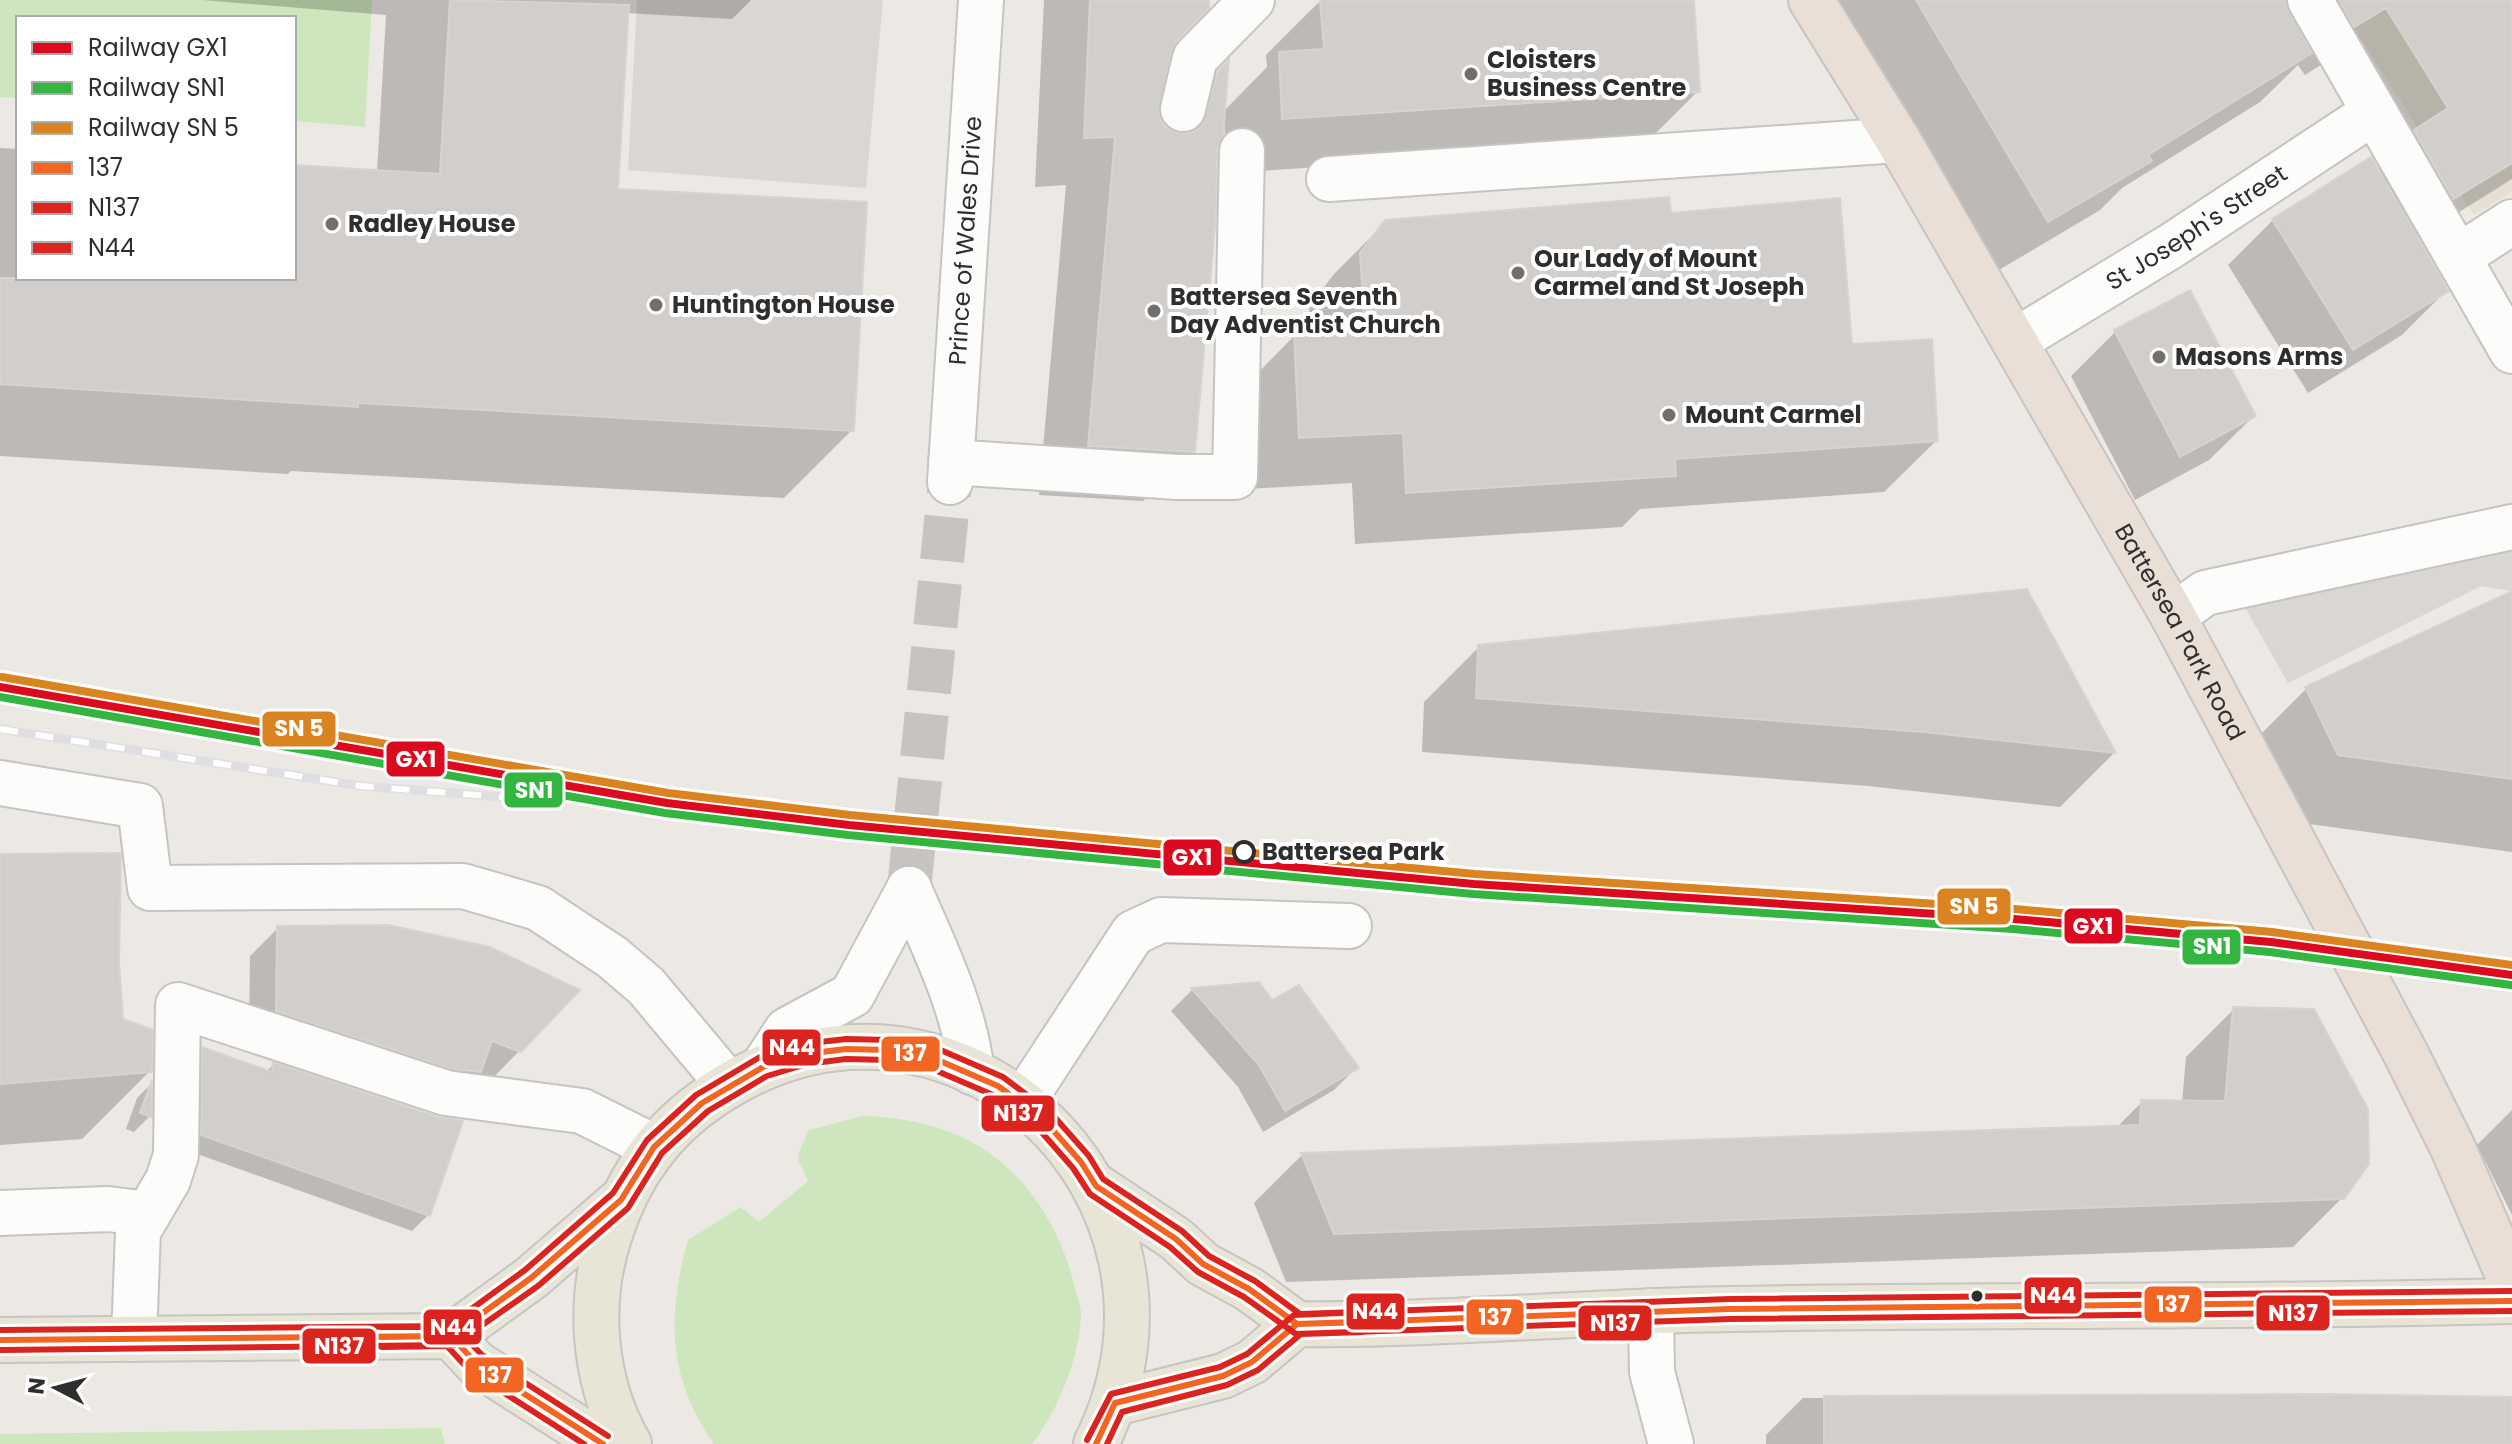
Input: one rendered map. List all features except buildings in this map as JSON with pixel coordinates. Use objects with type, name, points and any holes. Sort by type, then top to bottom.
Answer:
[{"type":"highway","name":"Battersea Park Road","points":[[1811,0],[1898,140],[2173,616],[2407,1056],[2452,1146],[2512,1284]]},
{"type":"main road","points":[[629,1444],[606,1391],[598,1347],[596,1303],[601,1259],[621,1200],[654,1147],[693,1110],[746,1076],[805,1054],[846,1049],[890,1050],[933,1058],[972,1072],[1023,1101],[1063,1140],[1096,1186],[1114,1227],[1126,1270],[1130,1315],[1126,1360],[1115,1403],[1096,1444]]},
{"type":"main road","points":[[1096,1186],[1176,1239],[1203,1264],[1249,1289],[1297,1324]]},
{"type":"main road","points":[[0,1340],[451,1336],[531,1278],[621,1200]]},
{"type":"main road","points":[[1115,1403],[1223,1376],[1252,1362],[1297,1324],[1651,1311],[1990,1304],[2331,1307],[2512,1301]]},
{"type":"main road","points":[[451,1336],[476,1363],[603,1444]]},
{"type":"street","name":"Prince of Wales Drive","points":[[981,0],[950,472],[1235,477],[1242,151]]},
{"type":"street","points":[[1183,109],[1195,58],[1252,0]]},
{"type":"street","points":[[2310,0],[2512,351]]},
{"type":"street","name":"St Joseph's Street","points":[[2015,341],[2171,246],[2374,112]]},
{"type":"street","points":[[1329,179],[1898,140]]},
{"type":"street","points":[[2458,257],[2512,222]]},
{"type":"street","points":[[2173,616],[2205,593],[2512,527]]},
{"type":"street","points":[[0,783],[140,806],[150,888],[463,886],[538,908],[612,957],[746,1076],[787,1030],[852,995],[909,889],[944,967],[968,1035],[972,1072]]},
{"type":"street","points":[[1023,1101],[1133,933],[1161,920],[1349,926]]},
{"type":"street","points":[[134,1339],[138,1231],[168,1180],[176,1155],[178,1005],[446,1093],[582,1111],[654,1147]]},
{"type":"street","points":[[0,1213],[108,1209],[148,1214]]},
{"type":"street","points":[[1651,1311],[1652,1372],[1671,1444]]},
{"type":"shaded area","points":[[637,0],[883,0],[866,188],[628,170]]},
{"type":"shaded area","points":[[2336,0],[2512,0],[2512,192],[2474,215]]},
{"type":"shaded area","points":[[2512,502],[2512,591],[2481,586],[2288,683],[2221,565],[2397,533]]},
{"type":"green space","points":[[0,0],[372,0],[365,127],[296,121],[296,16],[16,16],[16,98],[0,97]]},
{"type":"green space","points":[[863,1116],[940,1128],[985,1150],[1004,1164],[1035,1199],[1059,1240],[1079,1303],[1079,1331],[1066,1383],[1051,1415],[1032,1444],[714,1444],[699,1419],[687,1395],[676,1345],[677,1295],[688,1240],[741,1207],[759,1222],[808,1181],[797,1157],[809,1130]]},
{"type":"green space","points":[[441,1428],[445,1444],[0,1444],[0,1434]]},
{"type":"tunnel","points":[[909,889],[950,482]]},
{"type":"railway","points":[[0,729],[361,786],[515,798],[667,803]]},
{"type":"rail line","name":"GX1","points":[[0,687],[667,803],[849,825],[1474,884],[2014,919],[2271,942],[2512,975]]},
{"type":"rail line","name":"SN1","points":[[0,697],[665,813],[848,835],[1473,894],[2013,929],[2270,952],[2511,985]]},
{"type":"transit line","points":[[2,677],[668,793],[850,815],[1475,874],[2015,909],[2272,932],[2512,965]]},
{"type":"transit line","name":"N44","points":[[0,1330],[448,1326],[525,1270],[613,1193],[647,1140],[696,1095],[760,1057],[803,1044],[846,1039],[891,1040],[936,1048],[1003,1077],[1051,1113],[1089,1156],[1103,1179],[1182,1231],[1209,1256],[1255,1281],[1300,1314],[1730,1299],[2512,1291]]},
{"type":"transit line","name":"137","points":[[0,1340],[451,1336],[531,1278],[621,1200],[654,1147],[702,1103],[763,1067],[805,1054],[846,1049],[890,1050],[933,1058],[998,1086],[1044,1120],[1081,1162],[1096,1186],[1176,1239],[1203,1264],[1249,1289],[1297,1324],[1730,1309],[2512,1301]]},
{"type":"transit line","name":"N137","points":[[0,1350],[454,1345],[538,1286],[628,1208],[662,1153],[708,1111],[767,1076],[807,1064],[846,1059],[889,1060],[930,1068],[993,1095],[1037,1127],[1073,1168],[1090,1194],[1170,1247],[1198,1272],[1244,1297],[1296,1334],[1730,1319],[2512,1311]]},
{"type":"transit line","name":"N44","points":[[1087,1440],[1111,1394],[1220,1367],[1247,1354],[1294,1315],[1364,1312]]},
{"type":"transit line","name":"137","points":[[1096,1444],[1115,1403],[1223,1376],[1252,1362],[1297,1324],[1364,1322]]},
{"type":"transit line","name":"N44","points":[[382,1327],[455,1327],[482,1355],[608,1436]]},
{"type":"transit line","name":"N137","points":[[1107,1444],[1122,1412],[1227,1385],[1258,1370],[1301,1334],[1364,1332]]},
{"type":"transit line","name":"137","points":[[382,1337],[451,1336],[476,1363],[603,1444]]},
{"type":"transit line","name":"N137","points":[[382,1347],[447,1346],[470,1371],[584,1444]]},
{"type":"place","name":"Cloisters Business Centre","points":[[1471,74]]},
{"type":"place","name":"Radley House","points":[[332,224]]},
{"type":"place","name":"Our Lady of Mount Carmel and St Joseph","points":[[1518,273]]},
{"type":"place","name":"Huntington House","points":[[656,305]]},
{"type":"place","name":"Battersea Seventh Day Adventist Church","points":[[1154,311]]},
{"type":"place","name":"Masons Arms","points":[[2159,357]]},
{"type":"place","name":"Mount Carmel","points":[[1669,415]]},
{"type":"place","name":"Battersea Park","points":[[1244,852]]}]
